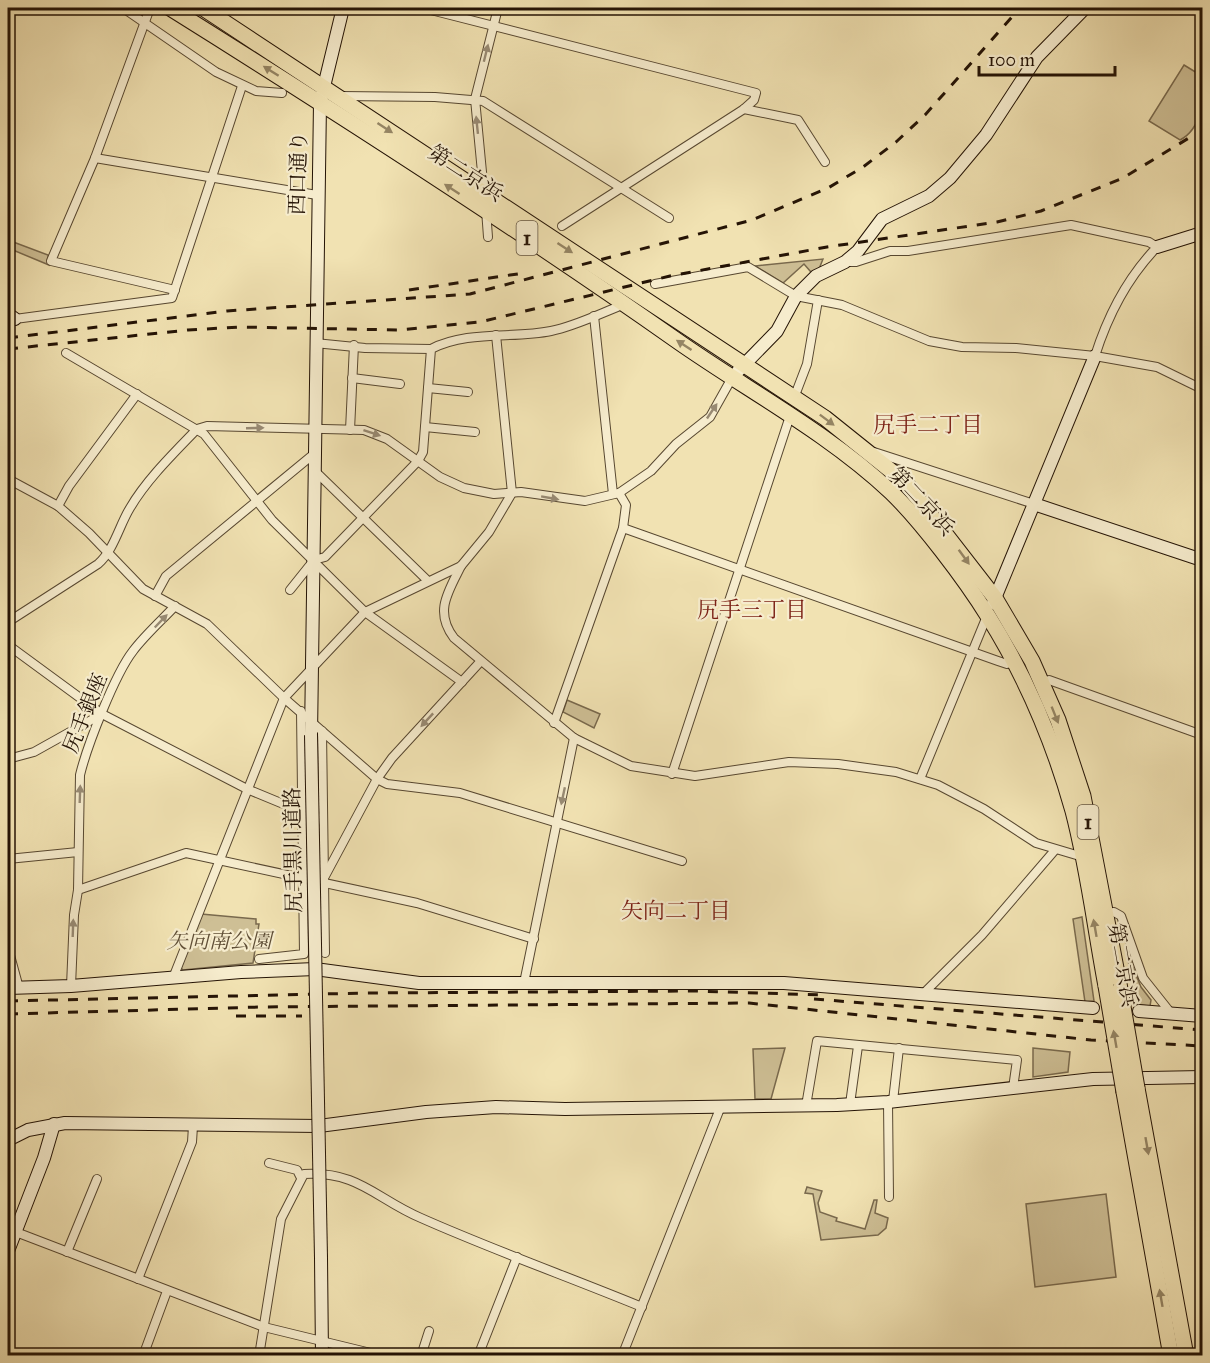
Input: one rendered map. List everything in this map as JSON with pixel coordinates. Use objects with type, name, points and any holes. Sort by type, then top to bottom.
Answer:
[{"type":"highway","name":"第二京浜","points":[[170,8],[486,210],[625,304],[738,370],[794,398],[905,482],[995,598],[1042,682],[1080,786],[1107,913],[1113,988]]},
{"type":"highway","name":"第二京浜","points":[[203,8],[484,192],[738,370],[790,416],[892,493],[937,547],[988,615],[1014,662],[1040,717],[1059,768],[1083,857],[1113,988],[1131,1090],[1171,1356]]},
{"type":"highway","name":"第二京浜","points":[[1131,1090],[1186,1356]]},
{"type":"street","points":[[123,8],[216,72],[242,86],[256,91],[282,93]]},
{"type":"street","points":[[150,8],[95,158],[51,261],[175,290]]},
{"type":"street","name":"西口通り","points":[[315,343],[320,103],[343,8]]},
{"type":"street","points":[[423,8],[756,93],[754,100],[744,109],[562,226]]},
{"type":"street","points":[[484,192],[475,99],[498,8]]},
{"type":"street","points":[[8,622],[109,555],[113,539],[130,506],[197,429],[207,426],[364,430],[380,435],[440,477],[464,488],[494,494],[521,492],[562,500],[585,501],[616,494],[651,471],[676,444],[710,417],[738,370],[777,331],[796,296],[816,276],[845,262],[858,251],[882,219],[929,196],[950,178],[986,135],[1037,57],[1085,8]]},
{"type":"street","points":[[11,317],[172,297],[242,86]]},
{"type":"street","points":[[337,96],[483,101],[669,218]]},
{"type":"street","points":[[744,109],[798,120],[825,162]]},
{"type":"street","points":[[95,158],[317,195]]},
{"type":"street","points":[[486,210],[488,237]]},
{"type":"street","points":[[845,262],[856,262],[890,250],[908,251],[1071,225],[1149,242],[1157,247]]},
{"type":"street","points":[[920,779],[1095,356],[1109,316],[1126,287],[1157,247],[1203,233]]},
{"type":"street","points":[[655,284],[748,267],[796,296],[842,305],[937,343],[1095,356],[1157,368],[1203,389]]},
{"type":"street","points":[[794,398],[810,353],[818,300]]},
{"type":"street","points":[[315,343],[431,349],[441,344],[496,334],[550,331],[625,304]]},
{"type":"street","points":[[554,723],[623,528],[626,505],[616,494],[594,316]]},
{"type":"street","points":[[496,334],[513,485],[512,494],[489,532],[461,566],[445,599],[442,615],[454,638],[480,662],[574,738],[631,766],[695,776],[789,762],[838,764],[896,772],[920,779],[966,799],[1002,820],[1023,837],[1055,850],[1083,857]]},
{"type":"street","name":"尻手黒川道路","points":[[315,343],[312,668],[306,715],[316,733],[315,969],[322,1356]]},
{"type":"street","points":[[350,430],[354,345]]},
{"type":"street","points":[[290,590],[314,560],[325,557],[418,461],[423,452],[431,349]]},
{"type":"street","points":[[66,353],[197,429],[295,544],[365,612],[462,682]]},
{"type":"street","points":[[352,378],[400,384]]},
{"type":"street","points":[[428,388],[468,392]]},
{"type":"street","points":[[58,506],[69,486],[137,394]]},
{"type":"street","points":[[672,774],[790,416]]},
{"type":"street","points":[[425,427],[476,432]]},
{"type":"street","points":[[864,450],[1203,561]]},
{"type":"street","points":[[155,596],[166,576],[315,453]]},
{"type":"street","points":[[315,471],[427,580]]},
{"type":"street","points":[[8,479],[58,506],[143,589],[207,624],[284,698],[306,715],[301,812],[304,954],[259,959]]},
{"type":"street","points":[[623,528],[1008,664],[1014,662]]},
{"type":"street","points":[[173,978],[284,698],[365,612],[427,580],[461,566]]},
{"type":"street","name":"尻手銀座","points":[[70,986],[74,915],[78,891],[80,775],[102,714],[132,652],[175,606]]},
{"type":"street","points":[[8,645],[102,714],[247,789],[322,820]]},
{"type":"street","points":[[325,880],[377,779],[392,758],[480,662]]},
{"type":"street","points":[[1042,682],[1049,680],[1203,735]]},
{"type":"street","points":[[8,759],[34,752],[102,714]]},
{"type":"street","points":[[316,733],[387,784],[460,793],[682,861]]},
{"type":"street","points":[[316,733],[325,880],[325,953]]},
{"type":"street","points":[[524,982],[574,738]]},
{"type":"street","points":[[924,993],[982,935],[1055,850]]},
{"type":"street","points":[[8,859],[78,852]]},
{"type":"street","points":[[78,891],[186,853],[325,880],[417,903],[534,939]]},
{"type":"street","points":[[1107,913],[1118,913],[1121,916],[1143,978],[1170,1012]]},
{"type":"street","points":[[8,948],[13,988],[315,969],[419,983],[746,981],[924,993],[1093,1008]]},
{"type":"street","points":[[1139,1011],[1203,1016]]},
{"type":"street","points":[[806,1106],[817,1041],[1017,1060],[1014,1088]]},
{"type":"street","points":[[850,1104],[858,1046]]},
{"type":"street","points":[[889,1197],[890,1101],[898,1048]]},
{"type":"street","points":[[8,1140],[28,1130],[54,1124],[319,1126],[426,1112],[489,1108],[806,1106],[890,1101],[1093,1079],[1203,1077]]},
{"type":"street","points":[[622,1356],[721,1106]]},
{"type":"street","points":[[8,1251],[11,1230],[44,1158],[54,1124]]},
{"type":"street","points":[[138,1279],[192,1142],[193,1126]]},
{"type":"street","points":[[269,1163],[297,1170],[301,1178]]},
{"type":"street","points":[[259,1356],[281,1219],[304,1174],[329,1173],[357,1183],[419,1218],[642,1307]]},
{"type":"street","points":[[67,1251],[97,1179]]},
{"type":"street","points":[[11,1230],[264,1327],[383,1356]]},
{"type":"street","points":[[478,1356],[517,1257]]},
{"type":"street","points":[[143,1356],[167,1291]]},
{"type":"street","points":[[421,1356],[429,1331]]},
{"type":"green space","points":[[1184,65],[1202,76],[1202,94],[1197,120],[1188,135],[1180,140],[1149,121]]},
{"type":"green space","points":[[8,240],[48,255],[49,265],[8,248]]},
{"type":"green space","points":[[823,259],[819,269],[811,272],[804,264],[783,283],[755,266]]},
{"type":"green space","points":[[567,700],[600,714],[594,728],[563,712]]},
{"type":"green space","name":"矢向南公園","points":[[201,914],[256,919],[256,924],[259,924],[253,963],[183,970],[181,968]]},
{"type":"green space","points":[[1082,917],[1094,1001],[1085,1002],[1073,919]]},
{"type":"green space","points":[[1126,950],[1141,987],[1151,1000],[1150,1006],[1137,1005]]},
{"type":"green space","points":[[785,1048],[771,1099],[755,1099],[753,1049]]},
{"type":"green space","points":[[1033,1048],[1070,1052],[1068,1072],[1033,1077]]},
{"type":"green space","points":[[807,1187],[822,1191],[818,1203],[820,1212],[837,1218],[836,1221],[865,1229],[874,1200],[877,1200],[875,1213],[888,1218],[886,1228],[878,1235],[821,1240],[813,1194],[805,1193]]},
{"type":"green space","points":[[1106,1194],[1116,1277],[1035,1287],[1026,1204]]},
{"type":"railway","points":[[8,338],[227,311],[470,294],[752,220],[828,188],[863,167],[896,142],[925,115],[1020,8]]},
{"type":"railway","points":[[8,349],[188,330],[240,327],[399,330],[480,322],[670,276],[827,247],[997,222],[1041,211],[1123,178],[1202,130]]},
{"type":"railway","points":[[409,290],[524,273]]},
{"type":"railway","points":[[8,1001],[367,993],[695,991],[823,995]]},
{"type":"railway","points":[[814,999],[1202,1030]]},
{"type":"railway","points":[[8,1014],[261,1007],[749,1003],[1091,1040],[1202,1046]]},
{"type":"railway","points":[[236,1016],[302,1016]]},
{"type":"district","name":"尻手二丁目","points":[[928,424]]},
{"type":"district","name":"尻手三丁目","points":[[752,609]]},
{"type":"district","name":"矢向二丁目","points":[[676,910]]}]
